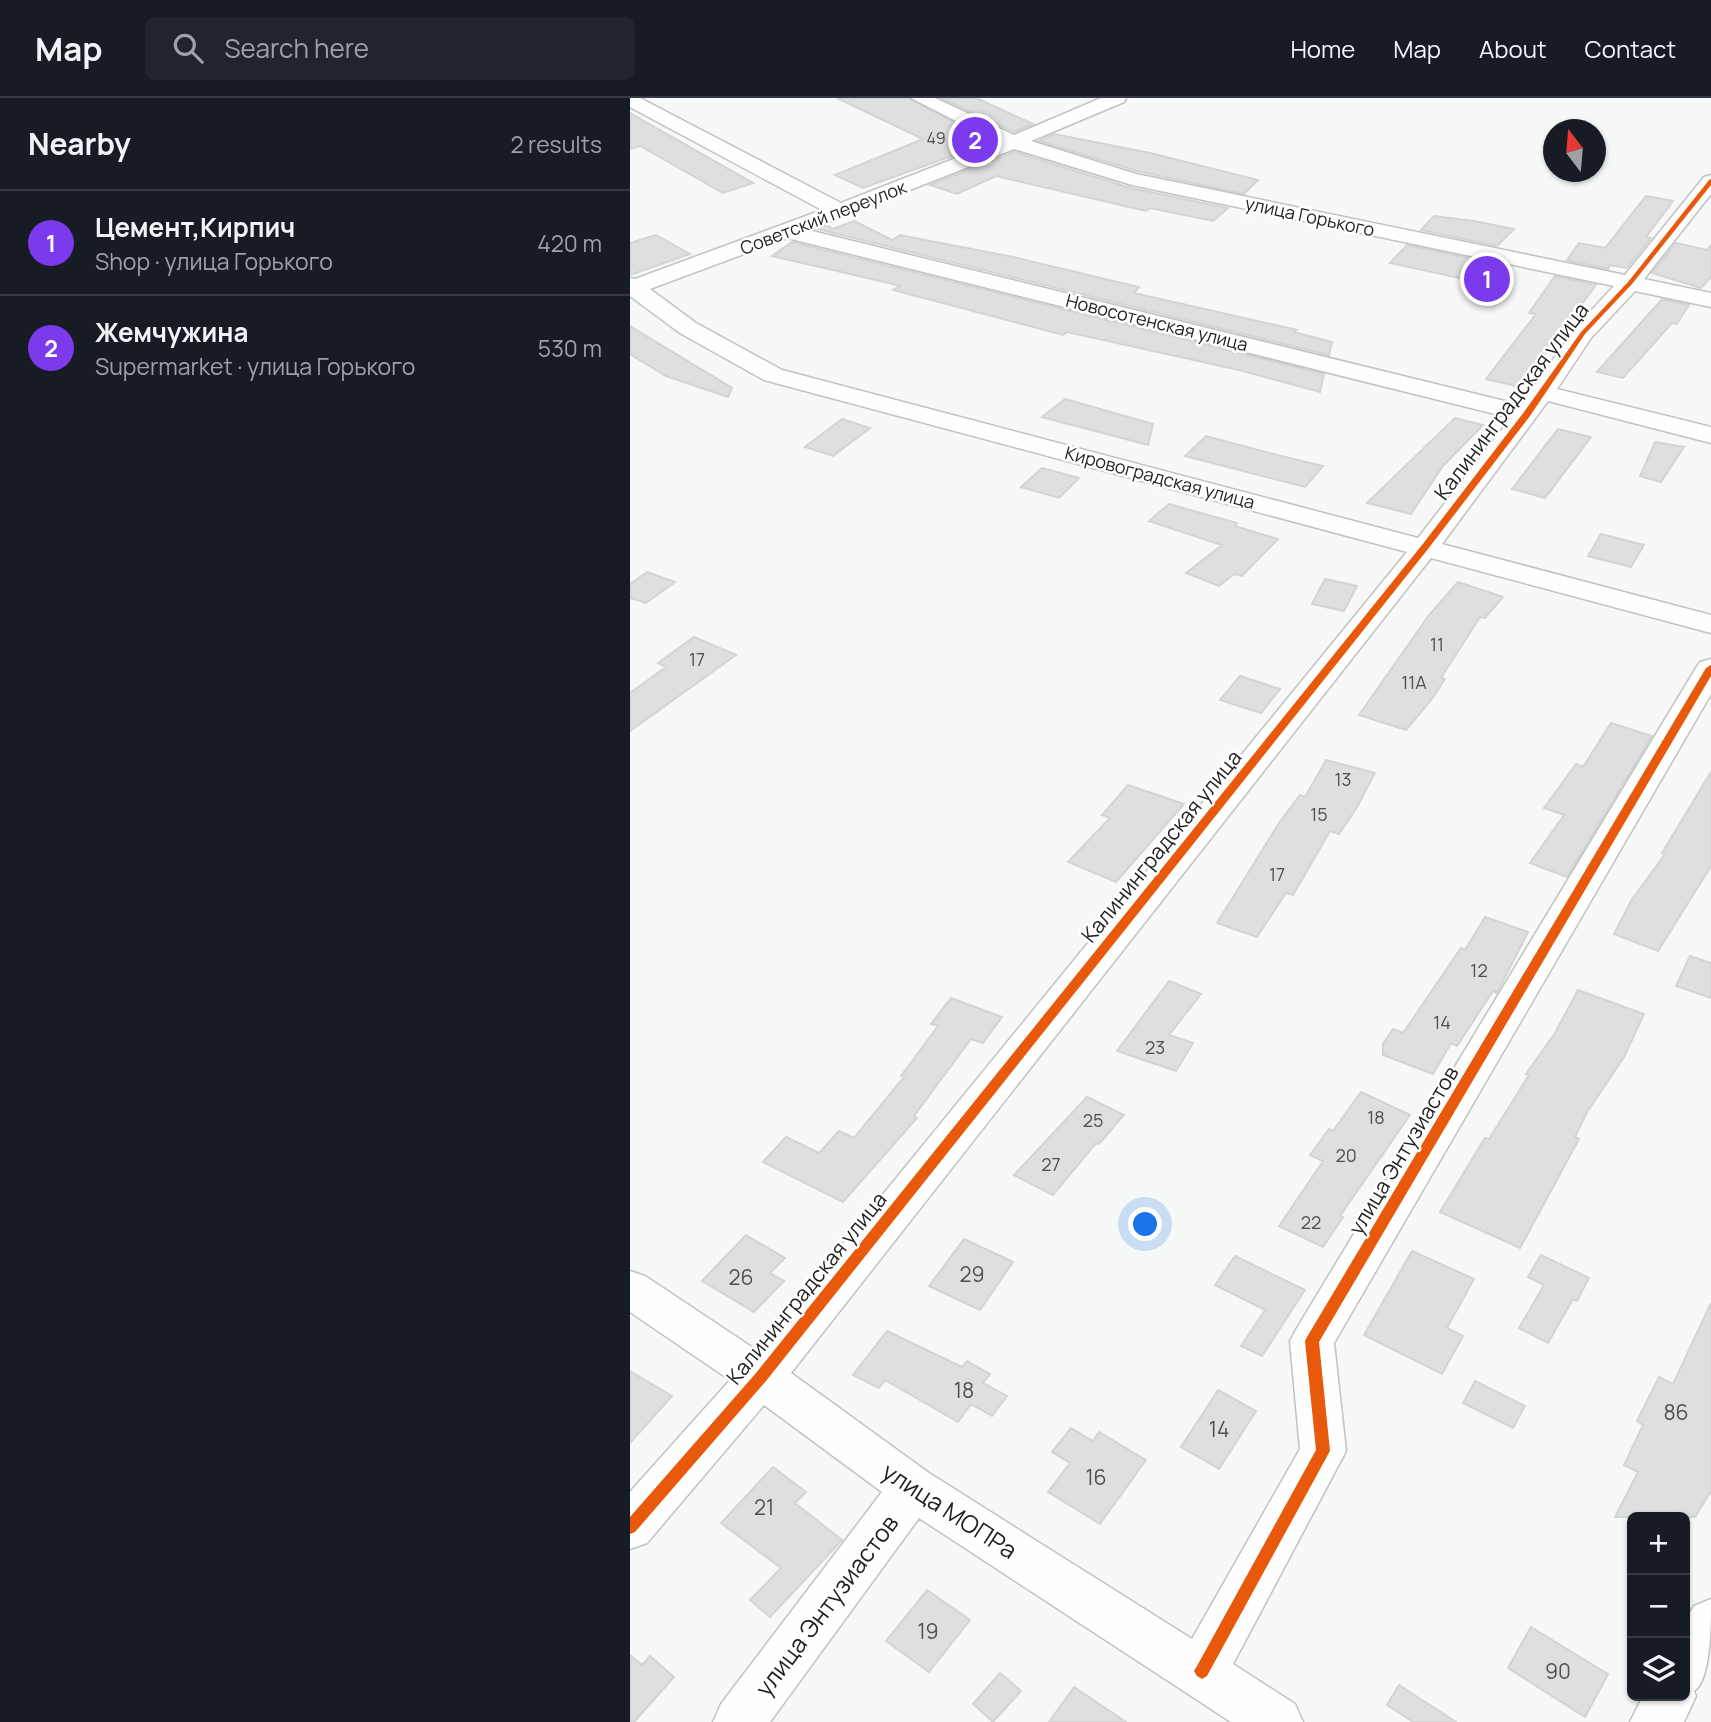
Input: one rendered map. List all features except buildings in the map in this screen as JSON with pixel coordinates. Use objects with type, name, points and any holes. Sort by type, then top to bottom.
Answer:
[{"type":"street","name":"улица Горького","points":[[920,98],[1016,143],[1132,178],[1711,300]]},
{"type":"street","name":"Советский переулок","points":[[631,287],[1016,143],[1117,98]]},
{"type":"street","points":[[630,100],[836,209]]},
{"type":"street","name":"Калининградская улица","points":[[630,1527],[761,1377],[1425,547],[1534,403],[1583,332],[1630,283],[1711,181]]},
{"type":"street","name":"Новосотенская улица","points":[[786,231],[1534,403],[1711,435]]},
{"type":"street","name":"Кировоградская улица","points":[[631,287],[688,328],[773,375],[1711,624]]},
{"type":"street","name":"улица Энтузиастов","points":[[1202,1671],[1323,1451],[1312,1341],[1711,668]]},
{"type":"street","name":"улица МОПРа","points":[[630,1289],[761,1377],[913,1488],[1278,1722]]},
{"type":"street","name":"улица Энтузиастов","points":[[739,1722],[913,1488]]},
{"type":"street","points":[[1690,1662],[1711,1623]]},
{"type":"street","points":[[1656,1722],[1668,1701]]},
{"type":"cycle path","points":[[630,1527],[761,1377],[1425,547],[1527,414],[1583,333],[1630,283],[1711,181]]},
{"type":"cycle path","points":[[1202,1671],[1323,1451],[1312,1341],[1711,668]]},
{"type":"place","name":"Жемчужина","points":[[975,140]]},
{"type":"place","name":"Цемент,Кирпич","points":[[1487,279]]}]
